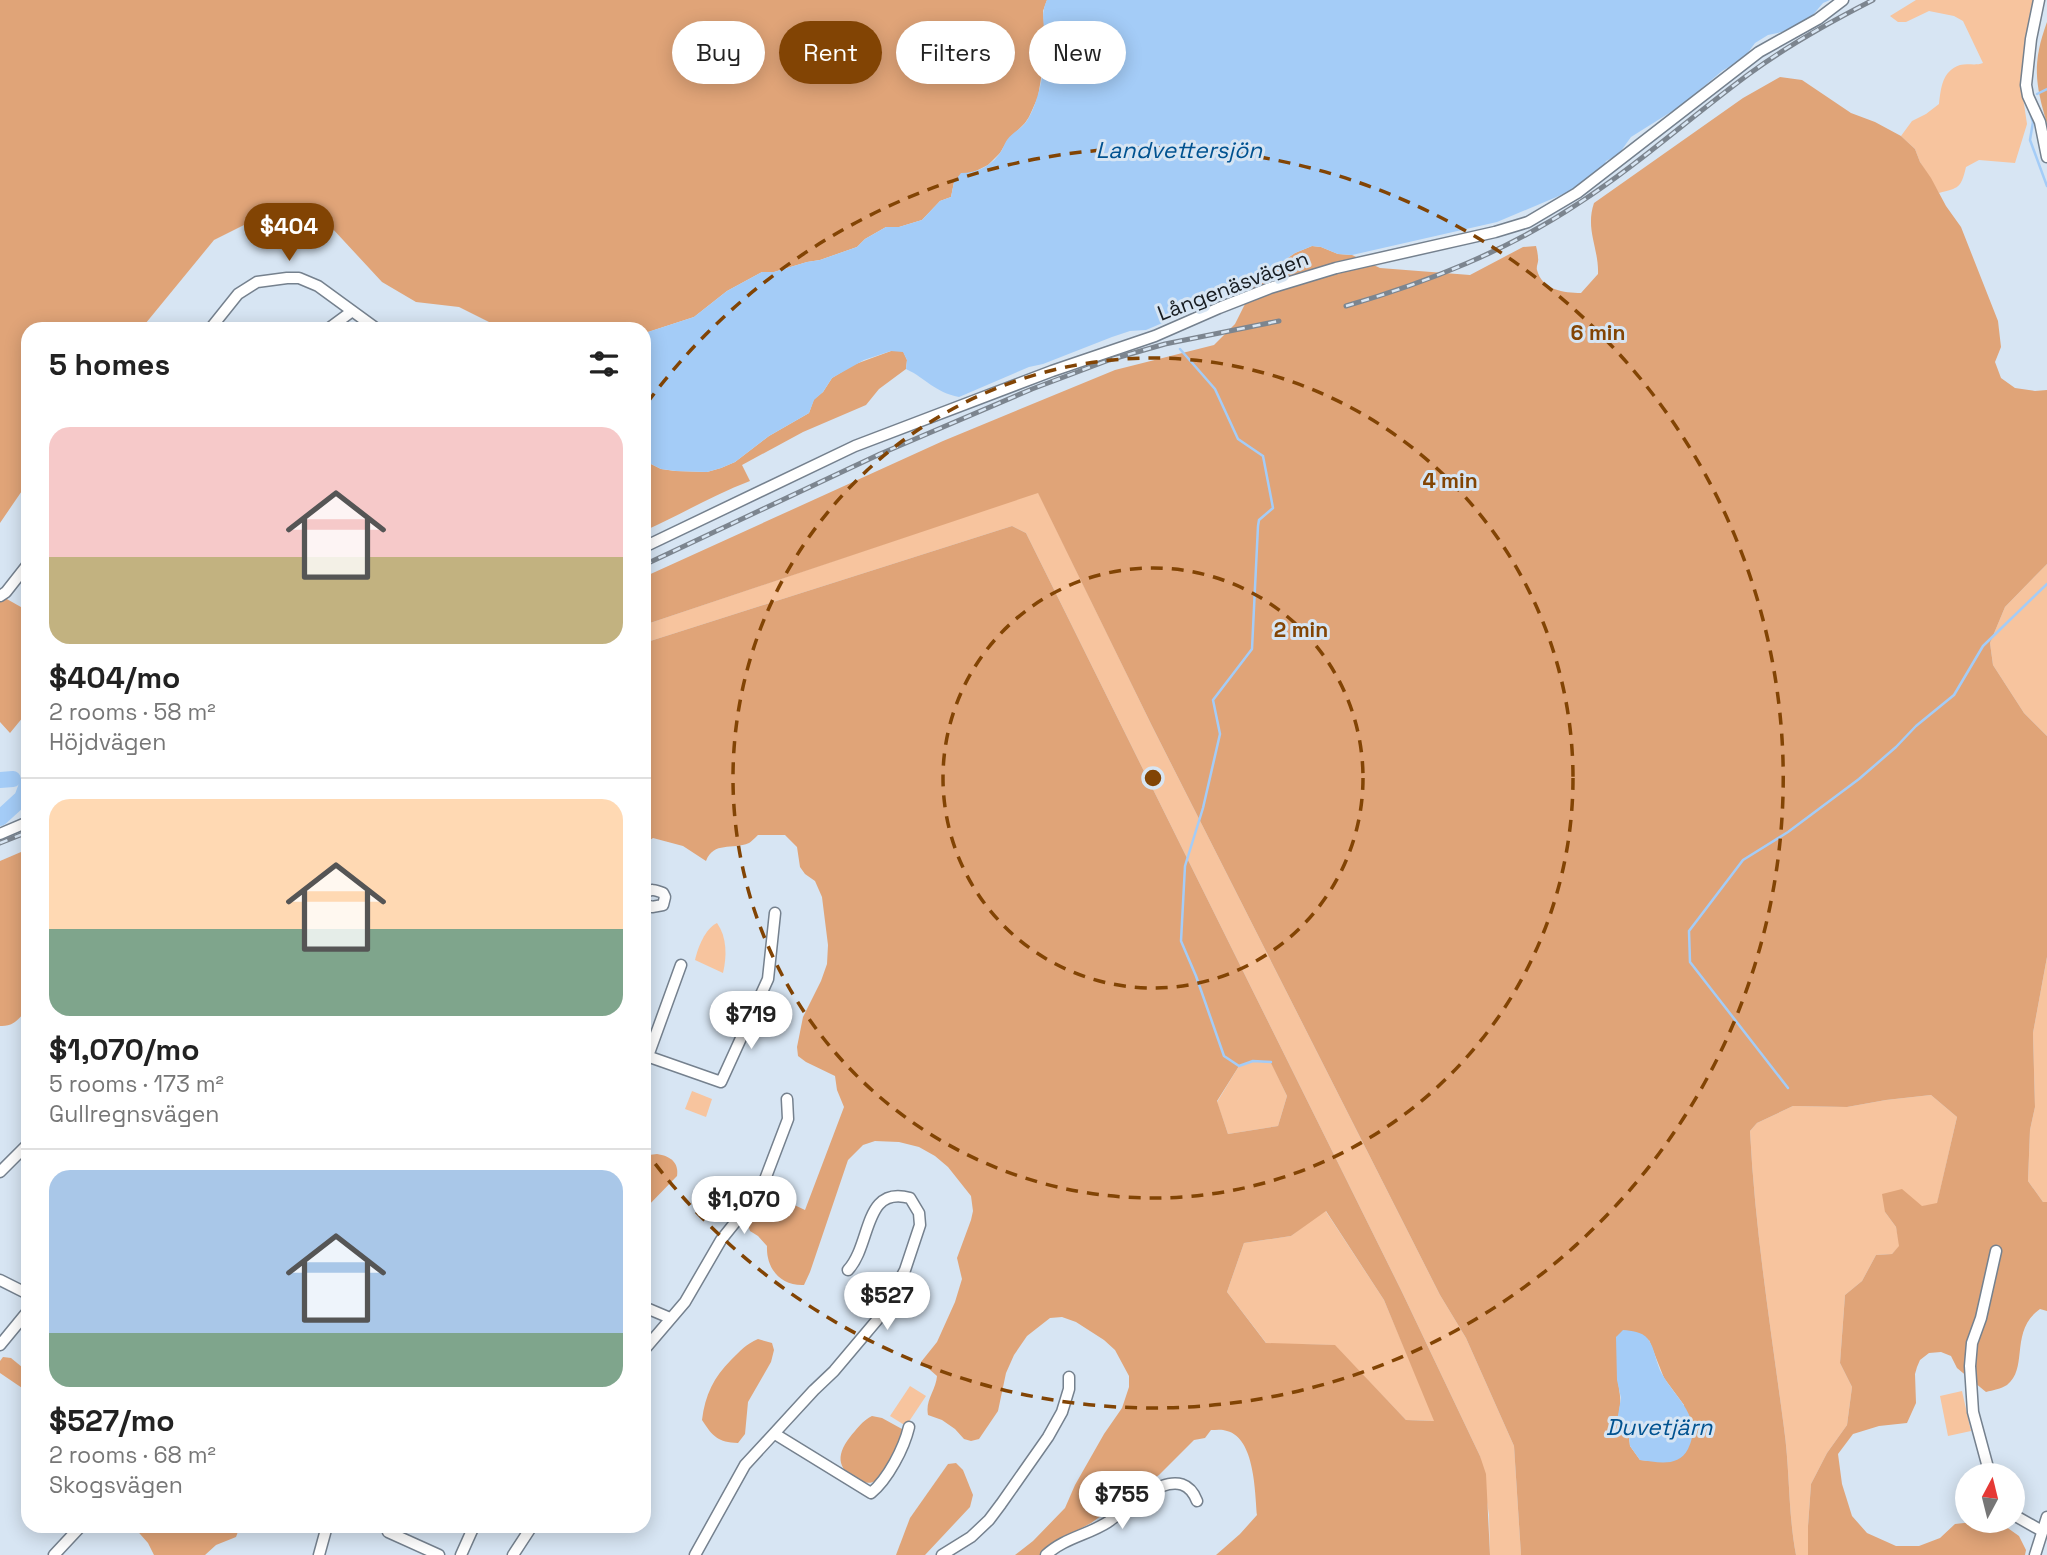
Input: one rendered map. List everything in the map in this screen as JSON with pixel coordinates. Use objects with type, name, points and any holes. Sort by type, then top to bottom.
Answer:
[{"type":"street","name":"Långenäsvägen","points":[[651,544],[866,441],[1052,370],[1155,336],[1270,288],[1336,268],[1528,222],[1577,193],[1759,52],[1818,19],[1843,0]]},
{"type":"street","points":[[2039,0],[2026,85],[2040,122],[2047,157]]},
{"type":"street","points":[[216,322],[238,294],[257,282],[276,278],[299,278],[309,282],[330,294],[366,322]]},
{"type":"street","points":[[337,322],[351,312]]},
{"type":"street","points":[[0,596],[21,573]]},
{"type":"street","points":[[0,834],[21,825]]},
{"type":"street","points":[[651,890],[663,893],[665,897],[663,905],[651,905]]},
{"type":"street","points":[[651,1058],[721,1082],[768,979],[775,913]]},
{"type":"street","points":[[651,1043],[681,965]]},
{"type":"street","points":[[651,1341],[685,1302],[721,1240],[761,1190],[788,1119],[787,1099]]},
{"type":"street","points":[[0,1172],[21,1151]]},
{"type":"street","points":[[695,1555],[745,1465],[834,1371],[886,1306],[905,1270],[919,1225],[919,1213],[910,1198],[901,1195],[888,1196],[877,1205],[858,1260],[848,1270]]},
{"type":"street","points":[[1987,1463],[1973,1412],[1970,1366],[1972,1343],[1981,1318],[1996,1251]]},
{"type":"street","points":[[0,1280],[21,1290]]},
{"type":"street","points":[[651,1310],[670,1318]]},
{"type":"street","points":[[0,1345],[21,1320]]},
{"type":"street","points":[[942,1555],[971,1537],[1001,1504],[1048,1437],[1062,1412],[1069,1389],[1069,1377]]},
{"type":"street","points":[[775,1434],[871,1493],[881,1483],[903,1447],[909,1427]]},
{"type":"street","points":[[1046,1555],[1072,1538],[1107,1522],[1142,1495],[1156,1488],[1166,1485],[1186,1487],[1197,1501]]},
{"type":"street","points":[[2035,1555],[2047,1517]]},
{"type":"street","points":[[2025,1523],[2042,1531]]},
{"type":"street","points":[[54,1555],[74,1533]]},
{"type":"street","points":[[319,1555],[325,1533]]},
{"type":"street","points":[[390,1533],[439,1555]]},
{"type":"street","points":[[461,1555],[471,1533]]},
{"type":"street","points":[[513,1555],[527,1533]]},
{"type":"shaded area","points":[[0,0],[1047,0],[1043,11],[1044,21],[1029,21],[1029,84],[1040,84],[1038,97],[1029,117],[988,165],[954,182],[951,197],[940,201],[922,220],[899,227],[886,227],[857,247],[820,260],[774,272],[762,272],[727,291],[694,317],[651,331],[651,322],[489,322],[459,307],[416,302],[382,282],[331,227],[307,216],[279,215],[248,223],[214,240],[147,322],[21,322],[21,492],[0,523]]},
{"type":"shaded area","points":[[1916,0],[2033,0],[2021,84],[2027,124],[2015,163],[1979,160],[1966,167],[1958,186],[1939,193],[1915,149],[1901,136],[1912,121],[1939,104],[1949,71],[1960,65],[1983,63],[1963,21],[1954,16],[1929,11],[1906,22],[1898,22],[1890,16]]},
{"type":"shaded area","points":[[2047,22],[2047,124],[2038,85],[2037,61]]},
{"type":"shaded area","points":[[1780,77],[1802,80],[1851,113],[1901,136],[1915,149],[1920,162],[1961,227],[1998,321],[2001,347],[1995,362],[2001,378],[2015,388],[2047,390],[2047,564],[2005,607],[1990,643],[1993,665],[2024,713],[2047,736],[2047,957],[2033,1033],[2035,1107],[2030,1130],[2028,1181],[2043,1202],[2047,1202],[2047,1311],[2040,1309],[2025,1328],[2017,1369],[2007,1385],[1986,1392],[1957,1368],[1951,1356],[1941,1352],[1929,1353],[1920,1360],[1917,1367],[1916,1403],[1907,1423],[1879,1426],[1853,1434],[1838,1454],[1842,1484],[1852,1516],[1867,1533],[1896,1546],[1919,1546],[1940,1538],[1955,1524],[1955,1533],[2015,1533],[2026,1550],[2025,1555],[1808,1555],[1811,1484],[1827,1453],[1847,1425],[1852,1387],[1840,1363],[1845,1295],[1862,1281],[1876,1255],[1892,1254],[1899,1246],[1896,1227],[1885,1212],[1882,1194],[1902,1189],[1922,1206],[1937,1203],[1957,1117],[1931,1095],[1847,1107],[1793,1106],[1757,1123],[1750,1131],[1760,1243],[1786,1444],[1796,1555],[1521,1555],[1514,1446],[1466,1338],[1440,1295],[1152,726],[1038,493],[651,623],[651,574],[943,441],[1115,370],[1214,345],[1235,324],[1258,278],[1295,253],[1312,246],[1321,247],[1338,254],[1352,255],[1380,268],[1470,275],[1523,247],[1536,246],[1537,270],[1544,282],[1554,289],[1581,293],[1598,274],[1592,213],[1594,203],[1743,98]],"holes":[[[1649,1340],[1664,1378],[1684,1405],[1650,1461],[1640,1460],[1630,1446],[1629,1437],[1620,1427],[1617,1368]]]},
{"type":"shaded area","points":[[891,351],[903,351],[907,360],[906,369],[879,389],[866,405],[803,432],[742,465],[750,481],[651,528],[651,464],[675,471],[707,472],[735,462],[769,436],[809,413],[814,399],[823,392],[832,378],[853,365]]},
{"type":"shaded area","points":[[1038,492],[1152,726],[1440,1295],[1466,1338],[1514,1446],[1521,1555],[1490,1555],[1489,1515],[1480,1456],[1402,1292],[1026,533],[1012,526],[651,641],[651,623]]},
{"type":"shaded area","points":[[1012,526],[1026,533],[1402,1292],[1480,1456],[1486,1474],[1490,1555],[1216,1555],[1257,1515],[1252,1467],[1243,1444],[1227,1431],[1211,1430],[1205,1438],[1194,1440],[1159,1475],[1091,1523],[1063,1538],[1044,1555],[1015,1555],[1033,1541],[1065,1508],[1104,1434],[1122,1408],[1129,1387],[1129,1376],[1115,1350],[1104,1340],[1076,1322],[1062,1317],[1050,1318],[1027,1336],[1014,1355],[1006,1373],[998,1411],[979,1439],[964,1439],[942,1420],[928,1415],[928,1405],[937,1376],[921,1362],[937,1342],[955,1302],[962,1279],[957,1258],[973,1211],[971,1196],[948,1167],[919,1147],[899,1142],[875,1141],[863,1145],[848,1160],[804,1285],[795,1285],[776,1274],[769,1262],[767,1246],[750,1231],[747,1222],[766,1196],[805,1210],[844,1107],[835,1076],[798,1056],[797,1047],[803,1017],[827,964],[828,945],[822,897],[815,881],[800,867],[797,847],[785,835],[758,835],[743,845],[719,848],[709,855],[706,861],[683,846],[651,839],[651,641]],"holes":[[[1253,1061],[1271,1063],[1287,1096],[1278,1126],[1228,1134],[1217,1101],[1239,1066]],[[1326,1211],[1384,1300],[1434,1421],[1406,1420],[1335,1345],[1266,1343],[1227,1292],[1244,1243],[1291,1236]]]},
{"type":"shaded area","points":[[2047,564],[2047,736],[2024,713],[1993,665],[1990,643],[2005,607]]},
{"type":"shaded area","points":[[0,592],[21,607],[21,720],[10,733],[0,722]]},
{"type":"shaded area","points":[[21,852],[21,1017],[5,1026],[0,1026],[0,861]]},
{"type":"shaded area","points":[[717,923],[723,934],[725,947],[723,973],[695,960],[700,944]]},
{"type":"shaded area","points":[[2047,957],[2047,1202],[2043,1202],[2028,1181],[2030,1130],[2035,1107],[2033,1033]]},
{"type":"shaded area","points":[[1253,1061],[1271,1062],[1287,1096],[1278,1126],[1228,1134],[1217,1102],[1239,1066]]},
{"type":"shaded area","points":[[692,1091],[712,1099],[706,1117],[685,1109]]},
{"type":"shaded area","points":[[1931,1095],[1957,1117],[1937,1204],[1885,1212],[1896,1227],[1900,1246],[1892,1254],[1876,1255],[1862,1281],[1845,1295],[1840,1363],[1852,1387],[1847,1425],[1827,1453],[1811,1484],[1808,1555],[1796,1555],[1786,1444],[1760,1243],[1750,1131],[1757,1123],[1793,1106],[1847,1107]]},
{"type":"shaded area","points":[[651,1155],[666,1156],[673,1160],[677,1167],[677,1176],[651,1203]]},
{"type":"shaded area","points":[[1325,1210],[1384,1300],[1435,1421],[1406,1420],[1334,1345],[1267,1344],[1227,1292],[1244,1243],[1291,1236]]},
{"type":"shaded area","points":[[758,1339],[772,1343],[774,1350],[771,1362],[748,1402],[745,1434],[738,1443],[721,1440],[702,1420],[705,1402],[725,1366],[743,1348]]},
{"type":"shaded area","points":[[3,1357],[11,1358],[21,1366],[21,1387],[0,1373],[0,1361]]},
{"type":"shaded area","points":[[910,1386],[926,1396],[906,1426],[890,1416]]},
{"type":"shaded area","points":[[1962,1391],[1971,1431],[1948,1436],[1940,1396]]},
{"type":"shaded area","points":[[872,1416],[882,1418],[902,1429],[897,1448],[885,1470],[880,1477],[867,1483],[849,1475],[841,1463],[841,1457],[849,1438]]},
{"type":"shaded area","points":[[956,1463],[963,1470],[973,1495],[970,1507],[925,1555],[896,1555],[910,1518],[948,1464]]},
{"type":"shaded area","points":[[139,1533],[237,1533],[236,1537],[216,1545],[205,1555],[154,1555]]},
{"type":"water","name":"Landvettersjön","points":[[1047,0],[1830,0],[1803,22],[1768,35],[1755,43],[1744,58],[1722,71],[1682,105],[1631,137],[1618,155],[1606,161],[1603,168],[1573,190],[1497,222],[1352,255],[1312,246],[1295,253],[1239,291],[1146,330],[1130,331],[1112,337],[1029,367],[959,397],[937,389],[906,369],[907,360],[903,352],[891,351],[864,360],[832,378],[814,400],[809,413],[769,436],[735,462],[707,472],[661,469],[651,464],[651,331],[694,317],[727,291],[762,272],[774,272],[820,260],[857,247],[886,227],[899,227],[922,220],[940,201],[951,197],[954,182],[961,173],[979,170],[990,164],[998,155],[1006,141],[1030,115],[1040,84],[1126,84],[1126,21],[1043,21]]},
{"type":"water","name":"Duvetjärn","points":[[1623,1330],[1639,1333],[1648,1339],[1662,1374],[1690,1418],[1692,1438],[1688,1449],[1679,1459],[1660,1462],[1640,1460],[1630,1446],[1629,1437],[1617,1421],[1621,1398],[1617,1380],[1616,1337]]},
{"type":"waterway","points":[[2037,94],[2047,89]]},
{"type":"waterway","points":[[2029,110],[2033,122],[2030,140],[2047,186]]},
{"type":"waterway","points":[[1180,349],[1215,389],[1238,439],[1263,456],[1273,508],[1259,520],[1258,526],[1252,649],[1213,700],[1220,734],[1203,808],[1185,866],[1181,941],[1224,1056],[1239,1066],[1253,1061],[1271,1062]]},
{"type":"waterway","points":[[1788,1088],[1690,962],[1689,931],[1743,860],[1788,832],[1859,779],[1954,695],[1983,646],[2047,584]]},
{"type":"waterway","points":[[0,780],[13,779]]},
{"type":"waterway","points":[[0,818],[21,799]]},
{"type":"railway","points":[[1346,306],[1407,287],[1466,264],[1552,220],[1623,172],[1764,63],[1873,0]]},
{"type":"railway","points":[[651,562],[880,454],[1032,389],[1109,360],[1165,344],[1279,321]]},
{"type":"railway","points":[[0,843],[21,835]]}]
